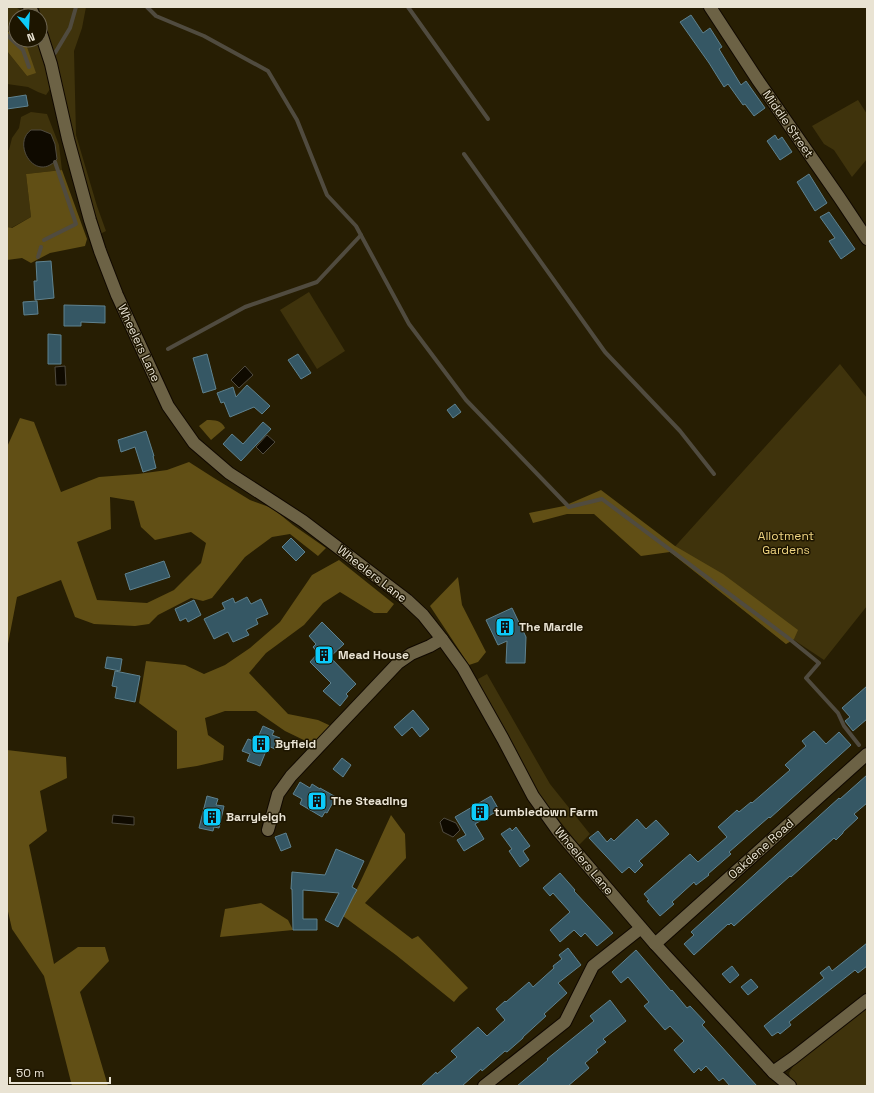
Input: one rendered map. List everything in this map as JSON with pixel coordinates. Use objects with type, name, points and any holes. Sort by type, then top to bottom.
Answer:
[{"type":"street","name":"Middle Street","points":[[710,7],[757,79],[867,239]]},
{"type":"street","name":"Wheelers Lane","points":[[46,48],[68,138],[100,251],[117,295],[168,406],[194,443],[229,473],[303,521],[407,600],[423,615],[468,676],[533,796],[558,831],[655,944],[774,1072],[790,1086]]},
{"type":"street","points":[[268,830],[278,794],[291,776],[398,663],[442,639]]},
{"type":"street","name":"Oakdene Road","points":[[655,944],[867,754]]},
{"type":"street","points":[[484,1086],[565,1022],[594,966],[641,928]]},
{"type":"street","points":[[774,1072],[867,1000]]},
{"type":"green space","points":[[7,7],[17,8],[8,8],[7,31]]},
{"type":"green space","points":[[86,7],[82,28],[74,51],[76,135],[106,231],[100,234],[87,193],[48,34],[48,8],[39,8]]},
{"type":"green space","points":[[27,48],[40,48],[50,89],[46,95],[28,87],[7,84],[7,51],[27,76]]},
{"type":"green space","points":[[858,100],[867,114],[867,159],[852,177],[834,150],[824,144],[812,126]]},
{"type":"green space","points":[[31,112],[47,114],[59,145],[62,170],[26,174],[31,217],[11,228],[7,227],[7,150],[9,150],[12,138],[19,128],[21,117]]},
{"type":"green space","points":[[309,292],[345,351],[317,369],[280,310]]},
{"type":"green space","name":"Allotment Gardens","points":[[840,364],[867,398],[867,606],[824,660],[794,640],[786,644],[670,552]]},
{"type":"green space","points":[[487,674],[550,784],[590,834],[579,845],[538,794],[479,686],[478,679]]},
{"type":"green space","points":[[867,1007],[867,1086],[798,1086],[791,1081],[789,1073],[795,1063]]},
{"type":"shaded area","points":[[7,31],[8,48],[27,48],[36,73],[27,76],[7,51]]},
{"type":"shaded area","points":[[31,130],[41,130],[51,134],[55,144],[57,159],[49,166],[41,167],[34,165],[25,152],[24,144],[26,136]]},
{"type":"shaded area","points":[[62,170],[87,239],[85,246],[50,253],[31,263],[22,258],[7,260],[7,227],[12,228],[31,217],[26,174]]},
{"type":"shaded area","points":[[65,366],[66,385],[56,385],[55,367]]},
{"type":"shaded area","points":[[245,366],[253,375],[239,388],[231,380]]},
{"type":"shaded area","points":[[20,418],[34,422],[61,492],[99,477],[167,470],[189,462],[250,500],[272,508],[326,548],[318,556],[290,534],[272,537],[245,557],[212,598],[203,601],[191,598],[158,615],[149,624],[135,626],[94,624],[75,617],[61,580],[17,597],[7,649],[7,447]],"holes":[[[110,497],[134,501],[141,527],[155,540],[191,532],[206,543],[201,563],[174,590],[147,603],[97,600],[77,542],[111,529]]]},
{"type":"shaded area","points":[[207,420],[215,420],[220,422],[225,428],[211,440],[199,426]]},
{"type":"shaded area","points":[[267,435],[275,442],[263,454],[256,447]]},
{"type":"shaded area","points":[[601,490],[675,546],[723,574],[798,630],[794,639],[786,644],[670,552],[641,556],[594,514],[567,514],[533,523],[529,513],[564,506]]},
{"type":"shaded area","points":[[339,560],[394,604],[387,613],[374,613],[340,592],[323,603],[304,625],[266,653],[249,673],[288,714],[318,720],[331,726],[314,745],[285,731],[256,711],[225,711],[205,718],[208,735],[224,746],[223,760],[177,769],[177,731],[139,703],[146,661],[185,665],[204,674],[225,665],[250,648],[280,622],[312,575]]},
{"type":"shaded area","points":[[458,577],[462,605],[486,652],[478,662],[469,665],[430,606]]},
{"type":"shaded area","points":[[7,750],[66,757],[67,778],[40,791],[47,831],[29,845],[54,964],[78,947],[105,947],[109,961],[80,992],[108,1086],[72,1086],[44,976],[12,929],[7,907]]},
{"type":"shaded area","points":[[113,815],[134,817],[134,825],[112,823]]},
{"type":"shaded area","points":[[391,815],[405,834],[406,858],[365,903],[412,939],[418,936],[468,988],[454,1002],[396,955],[343,916],[362,879]]},
{"type":"shaded area","points":[[444,818],[456,823],[460,830],[453,837],[443,832],[440,822]]},
{"type":"shaded area","points":[[261,903],[288,920],[293,930],[220,937],[225,909]]},
{"type":"building","points":[[691,15],[703,33],[710,28],[722,47],[719,49],[741,85],[746,81],[765,108],[754,116],[745,104],[743,105],[728,84],[724,87],[680,22]]},
{"type":"building","points":[[26,95],[28,106],[7,109],[7,98]]},
{"type":"building","points":[[775,135],[778,140],[782,137],[792,152],[780,160],[767,141]]},
{"type":"building","points":[[809,174],[827,203],[815,211],[797,182]]},
{"type":"building","points":[[829,212],[855,249],[841,259],[829,241],[835,238],[820,217]]},
{"type":"building","points":[[51,261],[54,298],[35,300],[34,281],[37,281],[36,262]]},
{"type":"building","points":[[37,301],[38,314],[24,315],[23,302]]},
{"type":"building","points":[[64,305],[105,306],[105,323],[81,322],[81,326],[64,326]]},
{"type":"building","points":[[48,334],[61,335],[61,364],[48,364]]},
{"type":"building","points":[[207,354],[216,389],[203,393],[193,358]]},
{"type":"building","points":[[298,354],[311,373],[301,379],[288,360]]},
{"type":"building","points":[[247,385],[270,406],[262,414],[254,407],[230,417],[224,402],[221,403],[217,393],[233,387],[236,397]]},
{"type":"building","points":[[455,404],[461,412],[453,418],[447,410]]},
{"type":"building","points":[[263,422],[271,429],[241,461],[223,444],[232,434],[243,444]]},
{"type":"building","points":[[146,431],[154,456],[156,468],[143,472],[135,447],[121,452],[118,440]]},
{"type":"building","points":[[291,538],[305,552],[296,561],[282,547]]},
{"type":"building","points":[[164,561],[170,577],[130,590],[125,574]]},
{"type":"building","points":[[247,597],[251,604],[261,599],[268,614],[256,619],[258,624],[246,630],[249,635],[233,642],[228,632],[214,639],[204,619],[225,609],[222,603],[233,598],[235,603]]},
{"type":"building","points":[[194,600],[201,615],[188,622],[186,618],[180,621],[175,609]]},
{"type":"building","name":"The Mardle","points":[[512,608],[526,637],[525,663],[506,663],[507,641],[498,645],[486,620]]},
{"type":"building","name":"Mead House","points":[[322,622],[344,644],[330,657],[356,684],[346,694],[348,696],[340,706],[323,691],[331,683],[310,662],[318,653],[313,647],[316,644],[309,636]]},
{"type":"building","points":[[107,657],[122,659],[120,671],[105,668]]},
{"type":"building","points":[[115,671],[140,676],[135,702],[115,698],[117,687],[112,686]]},
{"type":"building","points":[[867,686],[867,719],[853,731],[845,721],[850,717],[842,708]]},
{"type":"building","points":[[413,710],[429,729],[420,737],[412,727],[402,736],[394,727]]},
{"type":"building","name":"Byfield","points":[[263,726],[274,731],[272,735],[280,738],[275,749],[268,746],[260,766],[247,761],[250,754],[242,751],[248,739],[256,742]]},
{"type":"building","points":[[814,731],[826,744],[839,732],[851,745],[770,818],[769,817],[729,852],[731,854],[708,874],[709,875],[696,885],[694,882],[672,902],[674,904],[660,916],[647,901],[649,900],[644,894],[690,854],[698,862],[727,837],[718,827],[737,810],[739,812],[751,802],[752,803],[790,770],[785,765],[806,746],[802,741]]},
{"type":"building","points":[[342,758],[351,765],[343,777],[333,769]]},
{"type":"building","points":[[867,775],[867,803],[854,814],[858,818],[836,840],[834,838],[734,926],[731,923],[729,925],[728,924],[694,955],[684,944],[694,935],[691,932],[839,798],[840,799]]},
{"type":"building","name":"The Steading","points":[[300,782],[310,788],[312,784],[336,797],[327,813],[325,812],[322,817],[300,804],[302,799],[293,794]]},
{"type":"building","name":"Barryleigh","points":[[207,796],[218,799],[216,805],[224,806],[219,828],[214,827],[213,831],[199,828]]},
{"type":"building","name":"tumbledown Farm","points":[[491,796],[499,810],[475,824],[484,839],[464,851],[457,840],[466,835],[455,817]]},
{"type":"building","points":[[637,819],[646,829],[656,820],[669,834],[639,861],[643,865],[635,873],[629,867],[622,873],[589,838],[598,831],[607,842],[611,838],[614,841]]},
{"type":"building","points":[[516,827],[530,846],[523,851],[529,860],[520,867],[509,851],[512,849],[501,834],[510,828],[512,831]]},
{"type":"building","points":[[286,833],[291,847],[281,851],[275,837]]},
{"type":"building","points":[[336,849],[364,861],[352,887],[357,890],[338,927],[325,920],[339,893],[303,890],[303,919],[317,919],[317,930],[293,930],[291,889],[292,872],[325,875]]},
{"type":"building","points":[[560,873],[575,890],[574,891],[613,933],[597,946],[585,933],[581,937],[574,930],[560,942],[550,930],[570,912],[553,893],[550,896],[543,888]]},
{"type":"building","points":[[867,943],[867,966],[858,973],[855,970],[789,1022],[791,1025],[780,1034],[778,1032],[772,1036],[764,1026],[824,978],[820,973],[829,966],[832,971]]},
{"type":"building","points":[[568,948],[581,965],[558,983],[567,993],[544,1014],[546,1016],[523,1038],[482,1071],[481,1069],[462,1086],[421,1086],[436,1072],[437,1074],[457,1057],[451,1051],[478,1027],[487,1036],[505,1020],[496,1009],[529,982],[533,987],[554,968],[553,966],[562,959],[559,955]]},
{"type":"building","points":[[636,950],[687,1008],[690,1006],[705,1022],[702,1025],[757,1086],[730,1086],[723,1078],[719,1081],[706,1066],[701,1071],[699,1068],[694,1073],[674,1050],[684,1041],[670,1026],[665,1030],[644,1006],[649,1002],[628,977],[621,983],[612,972]]},
{"type":"building","points":[[732,966],[739,975],[730,983],[722,974]]},
{"type":"building","points":[[751,979],[758,987],[748,995],[741,987]]},
{"type":"building","points":[[610,1000],[626,1021],[603,1039],[606,1042],[596,1050],[598,1052],[585,1063],[589,1068],[568,1086],[517,1086],[548,1060],[547,1059],[594,1021],[590,1016]]},
{"type":"waterway","points":[[55,53],[70,28],[76,7]]},
{"type":"waterway","points":[[147,7],[156,16],[204,36],[268,71],[297,120],[327,195],[356,226],[409,324],[466,400],[569,507],[602,499],[787,637],[819,663],[806,678],[838,713],[844,726],[859,745]]},
{"type":"waterway","points":[[408,7],[488,119]]},
{"type":"waterway","points":[[7,35],[23,50],[29,67]]},
{"type":"waterway","points":[[464,154],[605,352],[680,431],[714,474]]},
{"type":"waterway","points":[[44,240],[76,224],[55,162]]},
{"type":"waterway","points":[[168,349],[245,307],[317,282],[361,235]]},
{"type":"waterway","points":[[38,257],[41,247]]},
{"type":"place","name":"The Mardle","points":[[505,627]]},
{"type":"place","name":"Mead House","points":[[324,655]]},
{"type":"place","name":"Byfield","points":[[261,744]]},
{"type":"place","name":"The Steading","points":[[317,801]]},
{"type":"place","name":"tumbledown Farm","points":[[480,812]]},
{"type":"place","name":"Barryleigh","points":[[212,817]]}]
